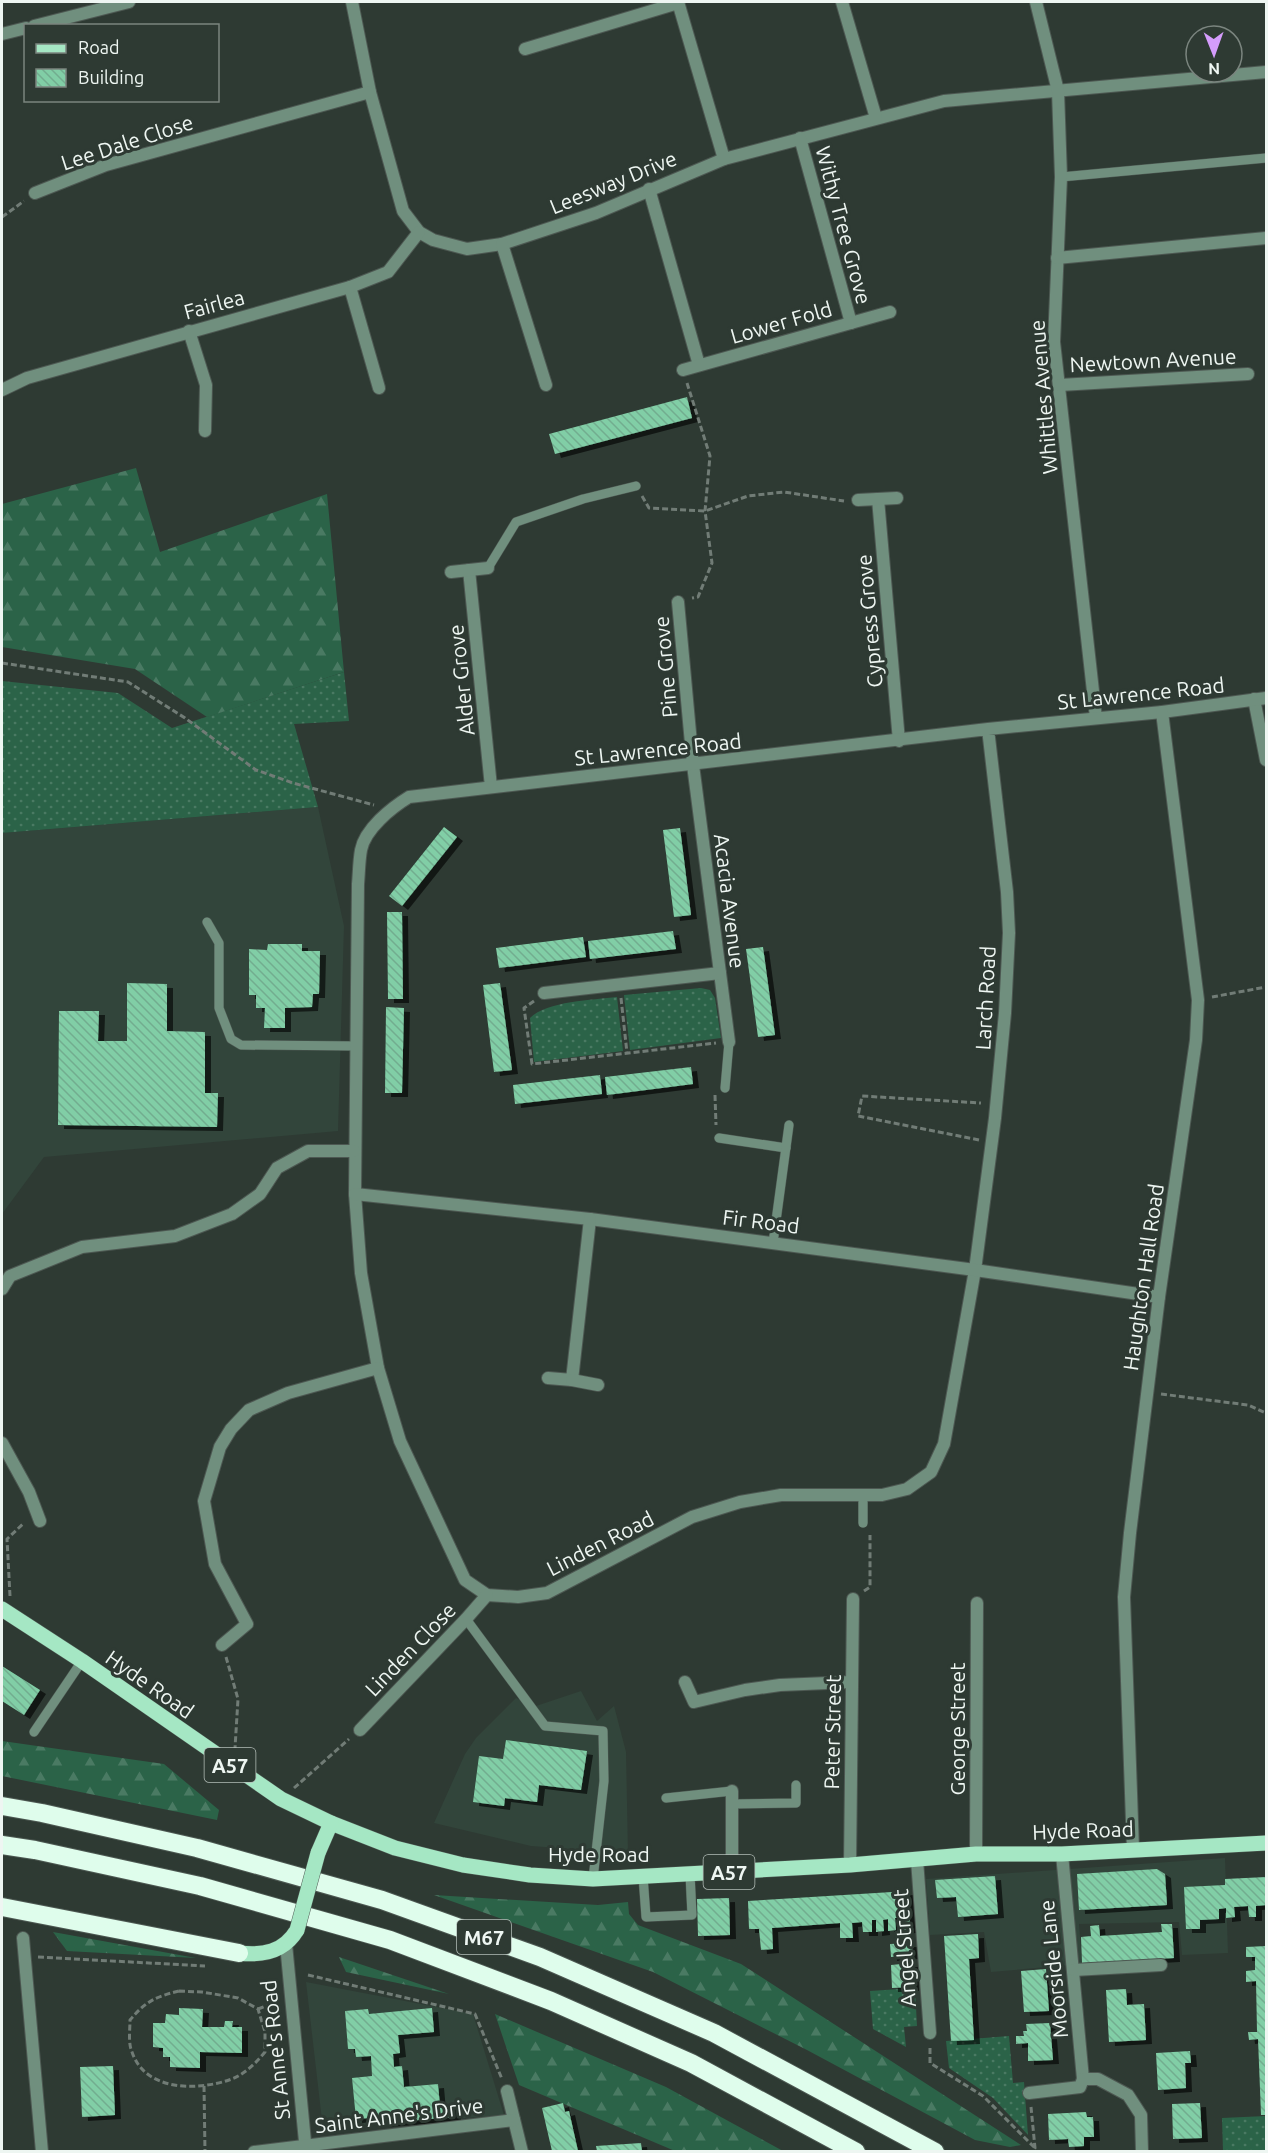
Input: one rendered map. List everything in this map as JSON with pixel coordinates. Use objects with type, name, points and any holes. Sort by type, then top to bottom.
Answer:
[{"type":"highway","name":"M67","points":[[2,1806],[42,1813],[230,1857],[382,1900],[540,1957],[714,2032],[935,2151]]},
{"type":"highway","name":"M67","points":[[2,1845],[200,1886],[390,1940],[552,2001],[691,2063],[856,2151]]},
{"type":"highway","points":[[2,1907],[239,1953]]},
{"type":"main road","name":"Hyde Road","points":[[6,1612],[82,1661],[281,1799],[331,1823],[395,1848],[463,1865],[530,1875],[593,1879],[850,1865],[976,1854],[1062,1854],[1266,1843]]},
{"type":"main road","points":[[286,1944],[297,1930],[318,1853],[331,1823]]},
{"type":"main road","name":"St Anne's Road","points":[[239,1953],[265,1954],[276,1951],[286,1944]]},
{"type":"street","points":[[40,24],[97,5],[129,2]]},
{"type":"street","points":[[352,2],[370,92],[403,211],[419,232]]},
{"type":"street","points":[[525,49],[678,2],[724,159]]},
{"type":"street","points":[[842,2],[876,118]]},
{"type":"street","name":"Whittles Avenue","points":[[1036,2],[1058,91],[1061,177],[1054,342],[1096,718]]},
{"type":"street","points":[[2,34],[24,28]]},
{"type":"street","name":"Leesway Drive","points":[[419,232],[433,240],[467,249],[502,244],[596,213],[724,159],[944,101],[1266,72]]},
{"type":"street","name":"Lee Dale Close","points":[[36,193],[106,165],[370,92]]},
{"type":"street","name":"Withy Tree Grove","points":[[800,138],[851,323]]},
{"type":"street","points":[[649,189],[699,365]]},
{"type":"street","name":"Fairlea","points":[[2,390],[27,378],[350,287],[388,272],[419,232]]},
{"type":"street","points":[[1057,258],[1266,238]]},
{"type":"street","points":[[502,244],[546,385]]},
{"type":"street","points":[[350,287],[379,388]]},
{"type":"street","name":"Lower Fold","points":[[683,370],[890,312]]},
{"type":"street","points":[[189,331],[206,385],[205,431]]},
{"type":"street","name":"Newtown Avenue","points":[[1060,385],[1248,374]]},
{"type":"street","points":[[858,500],[897,498]]},
{"type":"street","name":"Cypress Grove","points":[[878,499],[899,741]]},
{"type":"street","points":[[451,572],[488,568]]},
{"type":"street","name":"Alder Grove","points":[[469,570],[491,787]]},
{"type":"street","name":"Pine Grove","points":[[678,602],[693,765]]},
{"type":"street","points":[[1260,698],[1266,760]]},
{"type":"street","name":"St Lawrence Road","points":[[354,1151],[358,884],[361,848],[390,809],[409,797],[988,729],[1162,712],[1260,698]]},
{"type":"street","name":"Haughton Hall Road","points":[[1133,1849],[1124,1597],[1159,1297],[1196,1040],[1198,1000],[1162,712]]},
{"type":"street","name":"Larch Road","points":[[975,1270],[997,1104],[1009,933],[1007,892],[988,729]]},
{"type":"street","name":"Acacia Avenue","points":[[693,765],[729,1042]]},
{"type":"street","points":[[544,993],[720,973]]},
{"type":"street","points":[[2,1288],[10,1276],[82,1246],[175,1236],[232,1214],[260,1194],[277,1168],[308,1152],[354,1151],[360,1273],[378,1368],[400,1441],[441,1531],[465,1580],[487,1594]]},
{"type":"street","name":"Fir Road","points":[[356,1194],[590,1219],[1159,1297]]},
{"type":"street","points":[[572,1380],[590,1219]]},
{"type":"street","name":"Linden Road","points":[[487,1594],[518,1597],[547,1593],[692,1517],[740,1502],[781,1495],[882,1495],[907,1489],[931,1472],[944,1444],[975,1270]]},
{"type":"street","points":[[222,1645],[247,1624],[215,1564],[204,1501],[220,1448],[231,1429],[249,1410],[288,1393],[378,1368]]},
{"type":"street","points":[[548,1378],[598,1385]]},
{"type":"street","points":[[2,1443],[29,1492],[39,1517]]},
{"type":"street","name":"Linden Close","points":[[360,1730],[487,1594]]},
{"type":"street","name":"Peter Street","points":[[850,1865],[853,1599]]},
{"type":"street","name":"George Street","points":[[976,1854],[977,1603]]},
{"type":"street","points":[[685,1682],[694,1702],[745,1690],[780,1685],[852,1682]]},
{"type":"street","points":[[732,1791],[732,1872]]},
{"type":"street","name":"Moorside Lane","points":[[1062,1854],[1083,2079]]},
{"type":"street","name":"Angel Street","points":[[917,1860],[930,2033]]},
{"type":"street","points":[[23,1938],[42,2151]]},
{"type":"street","name":"St Anne's Road","points":[[286,1944],[306,2149]]},
{"type":"street","points":[[1074,1970],[1161,1965]]},
{"type":"street","points":[[1029,2093],[1080,2087],[1083,2079],[1098,2079],[1128,2095],[1141,2115],[1142,2151]]},
{"type":"street","points":[[507,2091],[522,2151]]},
{"type":"street","name":"Saint Anne's Drive","points":[[254,2151],[306,2149],[514,2120]]},
{"type":"lane","points":[[1061,177],[1266,158]]},
{"type":"lane","points":[[488,568],[516,522],[583,499],[636,486]]},
{"type":"lane","points":[[207,922],[219,943],[219,1008],[231,1040],[241,1045],[357,1046]]},
{"type":"lane","points":[[725,1088],[729,1042]]},
{"type":"lane","points":[[773,1243],[789,1125]]},
{"type":"lane","points":[[719,1138],[786,1148]]},
{"type":"lane","points":[[863,1495],[863,1523]]},
{"type":"lane","points":[[466,1619],[545,1725],[603,1731],[604,1781],[593,1879]]},
{"type":"lane","points":[[34,1732],[82,1661]]},
{"type":"lane","points":[[732,1804],[796,1803],[796,1785]]},
{"type":"lane","points":[[666,1798],[732,1791]]},
{"type":"lane","points":[[643,1876],[646,1917],[692,1915],[690,1874]]},
{"type":"path","points":[[2,217],[36,193]]},
{"type":"path","points":[[678,602],[698,597],[712,563],[705,511],[710,456],[683,370]]},
{"type":"path","points":[[636,486],[649,508],[705,511],[748,496],[784,492],[846,501],[858,500]]},
{"type":"path","points":[[2,663],[128,682],[185,718],[256,770],[293,783],[390,809]]},
{"type":"path","points":[[619,985],[627,1053]]},
{"type":"path","points":[[1198,1000],[1266,987]]},
{"type":"path","points":[[544,993],[524,1008],[531,1064],[729,1042]]},
{"type":"path","points":[[719,1138],[716,1127],[715,1096],[725,1088]]},
{"type":"path","points":[[992,1143],[858,1116],[862,1095],[997,1104]]},
{"type":"path","points":[[1148,1393],[1248,1405],[1266,1413]]},
{"type":"path","points":[[6,1612],[7,1539],[39,1517]]},
{"type":"path","points":[[853,1599],[870,1587],[870,1532],[863,1523]]},
{"type":"path","points":[[222,1645],[238,1700],[233,1767]]},
{"type":"path","points":[[281,1799],[360,1730]]},
{"type":"path","points":[[24,1956],[210,1967]]},
{"type":"path","points":[[308,1975],[475,2013],[507,2091]]},
{"type":"path","points":[[179,1991],[202,1992],[238,1998],[258,2009],[265,2032],[265,2052],[252,2067],[230,2080],[204,2086],[178,2086],[157,2080],[140,2068],[131,2051],[130,2020],[142,2006],[156,1996],[179,1991]]},
{"type":"path","points":[[258,2009],[290,1997]]},
{"type":"path","points":[[930,2033],[930,2063],[983,2096],[1034,2150]]},
{"type":"path","points":[[204,2086],[205,2151]]},
{"type":"path","points":[[1029,2093],[1034,2150]]},
{"type":"shaded area","points":[[318,807],[344,926],[338,1131],[44,1157],[2,1214],[2,833]]},
{"type":"shaded area","points":[[581,1691],[597,1721],[614,1706],[626,1752],[628,1853],[531,1846],[434,1823],[465,1754],[476,1738],[516,1698],[536,1706]]},
{"type":"shaded area","points":[[1225,1858],[1228,1953],[1182,1955],[1179,1922],[1079,1924],[1082,1964],[991,1972],[984,1932],[930,1935],[926,1879]]},
{"type":"shaded area","points":[[306,1982],[473,2014],[504,2115],[323,2129]]},
{"type":"green space","points":[[136,468],[160,552],[327,494],[344,672],[207,717],[135,669],[2,647],[2,504]]},
{"type":"green space","points":[[344,672],[349,721],[294,724],[318,807],[2,833],[2,681],[118,693],[172,728]]},
{"type":"green space","points":[[701,988],[710,990],[715,998],[721,1038],[630,1050],[624,995]]},
{"type":"green space","points":[[617,997],[623,1051],[534,1062],[530,1018],[538,1012],[559,1005]]},
{"type":"green space","points":[[2,1741],[164,1764],[219,1810],[217,1820],[2,1776]]},
{"type":"green space","points":[[434,1895],[598,1905],[628,1902],[629,1914],[638,1925],[741,1964],[1021,2145],[1010,2147],[975,2140],[807,2050],[653,1972]]},
{"type":"green space","points":[[53,1932],[196,1958],[67,1951]]},
{"type":"green space","points":[[339,1957],[449,1994],[346,1972]]},
{"type":"green space","points":[[915,1988],[917,2026],[904,2027],[906,2047],[873,2029],[870,1991]]},
{"type":"green space","points":[[495,2014],[666,2087],[783,2151],[675,2151],[519,2085]]},
{"type":"green space","points":[[1009,2036],[1013,2083],[1024,2082],[1028,2135],[993,2098],[949,2068],[946,2041]]},
{"type":"green space","points":[[1266,2116],[1266,2151],[1223,2151],[1222,2118]]},
{"type":"building","points":[[687,397],[692,418],[555,454],[549,434]]},
{"type":"building","points":[[444,827],[457,837],[402,906],[389,896]]},
{"type":"building","points":[[680,828],[691,915],[674,917],[663,830]]},
{"type":"building","points":[[387,912],[402,912],[403,999],[388,999]]},
{"type":"building","points":[[673,931],[676,949],[590,959],[588,941]]},
{"type":"building","points":[[583,937],[586,957],[499,968],[496,948]]},
{"type":"building","points":[[268,944],[302,944],[302,951],[320,951],[319,994],[313,994],[312,1007],[285,1008],[285,1028],[264,1028],[265,1008],[256,1008],[256,995],[249,995],[249,949],[267,950]]},
{"type":"building","points":[[763,947],[775,1035],[758,1037],[746,949]]},
{"type":"building","points":[[127,983],[167,984],[167,1031],[205,1032],[205,1093],[218,1093],[217,1127],[58,1125],[59,1011],[99,1011],[98,1041],[127,1041]]},
{"type":"building","points":[[500,983],[512,1070],[494,1072],[483,985]]},
{"type":"building","points":[[386,1007],[404,1008],[402,1093],[385,1093]]},
{"type":"building","points":[[691,1067],[693,1084],[607,1095],[605,1077]]},
{"type":"building","points":[[600,1075],[602,1094],[515,1104],[513,1085]]},
{"type":"building","points":[[2,1666],[40,1690],[24,1715],[2,1701]]},
{"type":"building","points":[[506,1740],[587,1751],[581,1790],[539,1785],[537,1802],[505,1798],[504,1806],[473,1802],[479,1756],[503,1759]]},
{"type":"building","points":[[1157,1869],[1165,1874],[1167,1905],[1079,1910],[1077,1874]]},
{"type":"building","points":[[995,1876],[998,1914],[958,1917],[956,1897],[937,1898],[935,1880]]},
{"type":"building","points":[[1266,1877],[1266,1905],[1256,1906],[1256,1917],[1249,1917],[1248,1906],[1234,1907],[1235,1917],[1226,1918],[1226,1908],[1219,1909],[1219,1919],[1200,1920],[1200,1929],[1186,1929],[1184,1887],[1225,1885],[1225,1879]]},
{"type":"building","points":[[908,1891],[910,1929],[901,1930],[901,1918],[895,1918],[896,1930],[888,1931],[888,1919],[883,1920],[884,1931],[876,1932],[876,1920],[872,1920],[872,1932],[863,1932],[862,1922],[852,1923],[853,1938],[840,1938],[840,1923],[772,1928],[773,1949],[761,1950],[759,1929],[749,1929],[748,1901]]},
{"type":"building","points":[[729,1898],[730,1935],[698,1936],[697,1899]]},
{"type":"building","points":[[1161,1924],[1172,1924],[1174,1958],[1082,1963],[1081,1937],[1091,1936],[1090,1926],[1099,1925],[1100,1936],[1162,1932]]},
{"type":"building","points":[[978,1934],[979,1958],[969,1959],[974,2040],[951,2041],[944,1936]]},
{"type":"building","points":[[911,1943],[913,1955],[891,1957],[890,1944]]},
{"type":"building","points":[[1266,1946],[1266,2115],[1261,2115],[1258,2039],[1249,2040],[1248,2032],[1257,2032],[1256,1981],[1246,1982],[1246,1971],[1255,1970],[1255,1957],[1246,1957],[1246,1947]]},
{"type":"building","points":[[912,1963],[913,1987],[892,1988],[891,1965]]},
{"type":"building","points":[[1046,1969],[1049,2011],[1024,2012],[1021,1971]]},
{"type":"building","points":[[1126,1989],[1127,2005],[1144,2004],[1146,2040],[1109,2042],[1106,1990]]},
{"type":"building","points":[[179,2008],[203,2009],[202,2027],[224,2027],[225,2021],[233,2021],[232,2027],[242,2027],[242,2053],[200,2052],[200,2068],[170,2067],[170,2057],[163,2057],[163,2048],[153,2047],[153,2023],[165,2023],[166,2014],[179,2015]]},
{"type":"building","points":[[432,2008],[434,2032],[398,2035],[400,2053],[393,2054],[394,2067],[402,2066],[404,2087],[438,2084],[440,2106],[454,2105],[455,2117],[383,2123],[382,2117],[356,2119],[352,2078],[372,2076],[371,2056],[356,2057],[355,2049],[348,2049],[345,2011],[368,2009],[369,2014]]},
{"type":"building","points":[[1050,2023],[1053,2060],[1028,2061],[1028,2043],[1016,2044],[1016,2036],[1024,2036],[1023,2031],[1027,2031],[1026,2024]]},
{"type":"building","points":[[1190,2051],[1191,2063],[1185,2063],[1186,2088],[1158,2090],[1156,2053]]},
{"type":"building","points":[[113,2066],[115,2115],[82,2117],[80,2067]]},
{"type":"building","points":[[563,2103],[565,2112],[569,2111],[578,2151],[552,2151],[542,2108]]},
{"type":"building","points":[[1200,2103],[1202,2138],[1173,2139],[1172,2104]]},
{"type":"building","points":[[1086,2112],[1087,2117],[1093,2117],[1094,2137],[1084,2137],[1084,2146],[1069,2147],[1068,2139],[1049,2140],[1048,2114]]},
{"type":"building","points":[[641,2143],[642,2151],[597,2151],[596,2146]]}]
